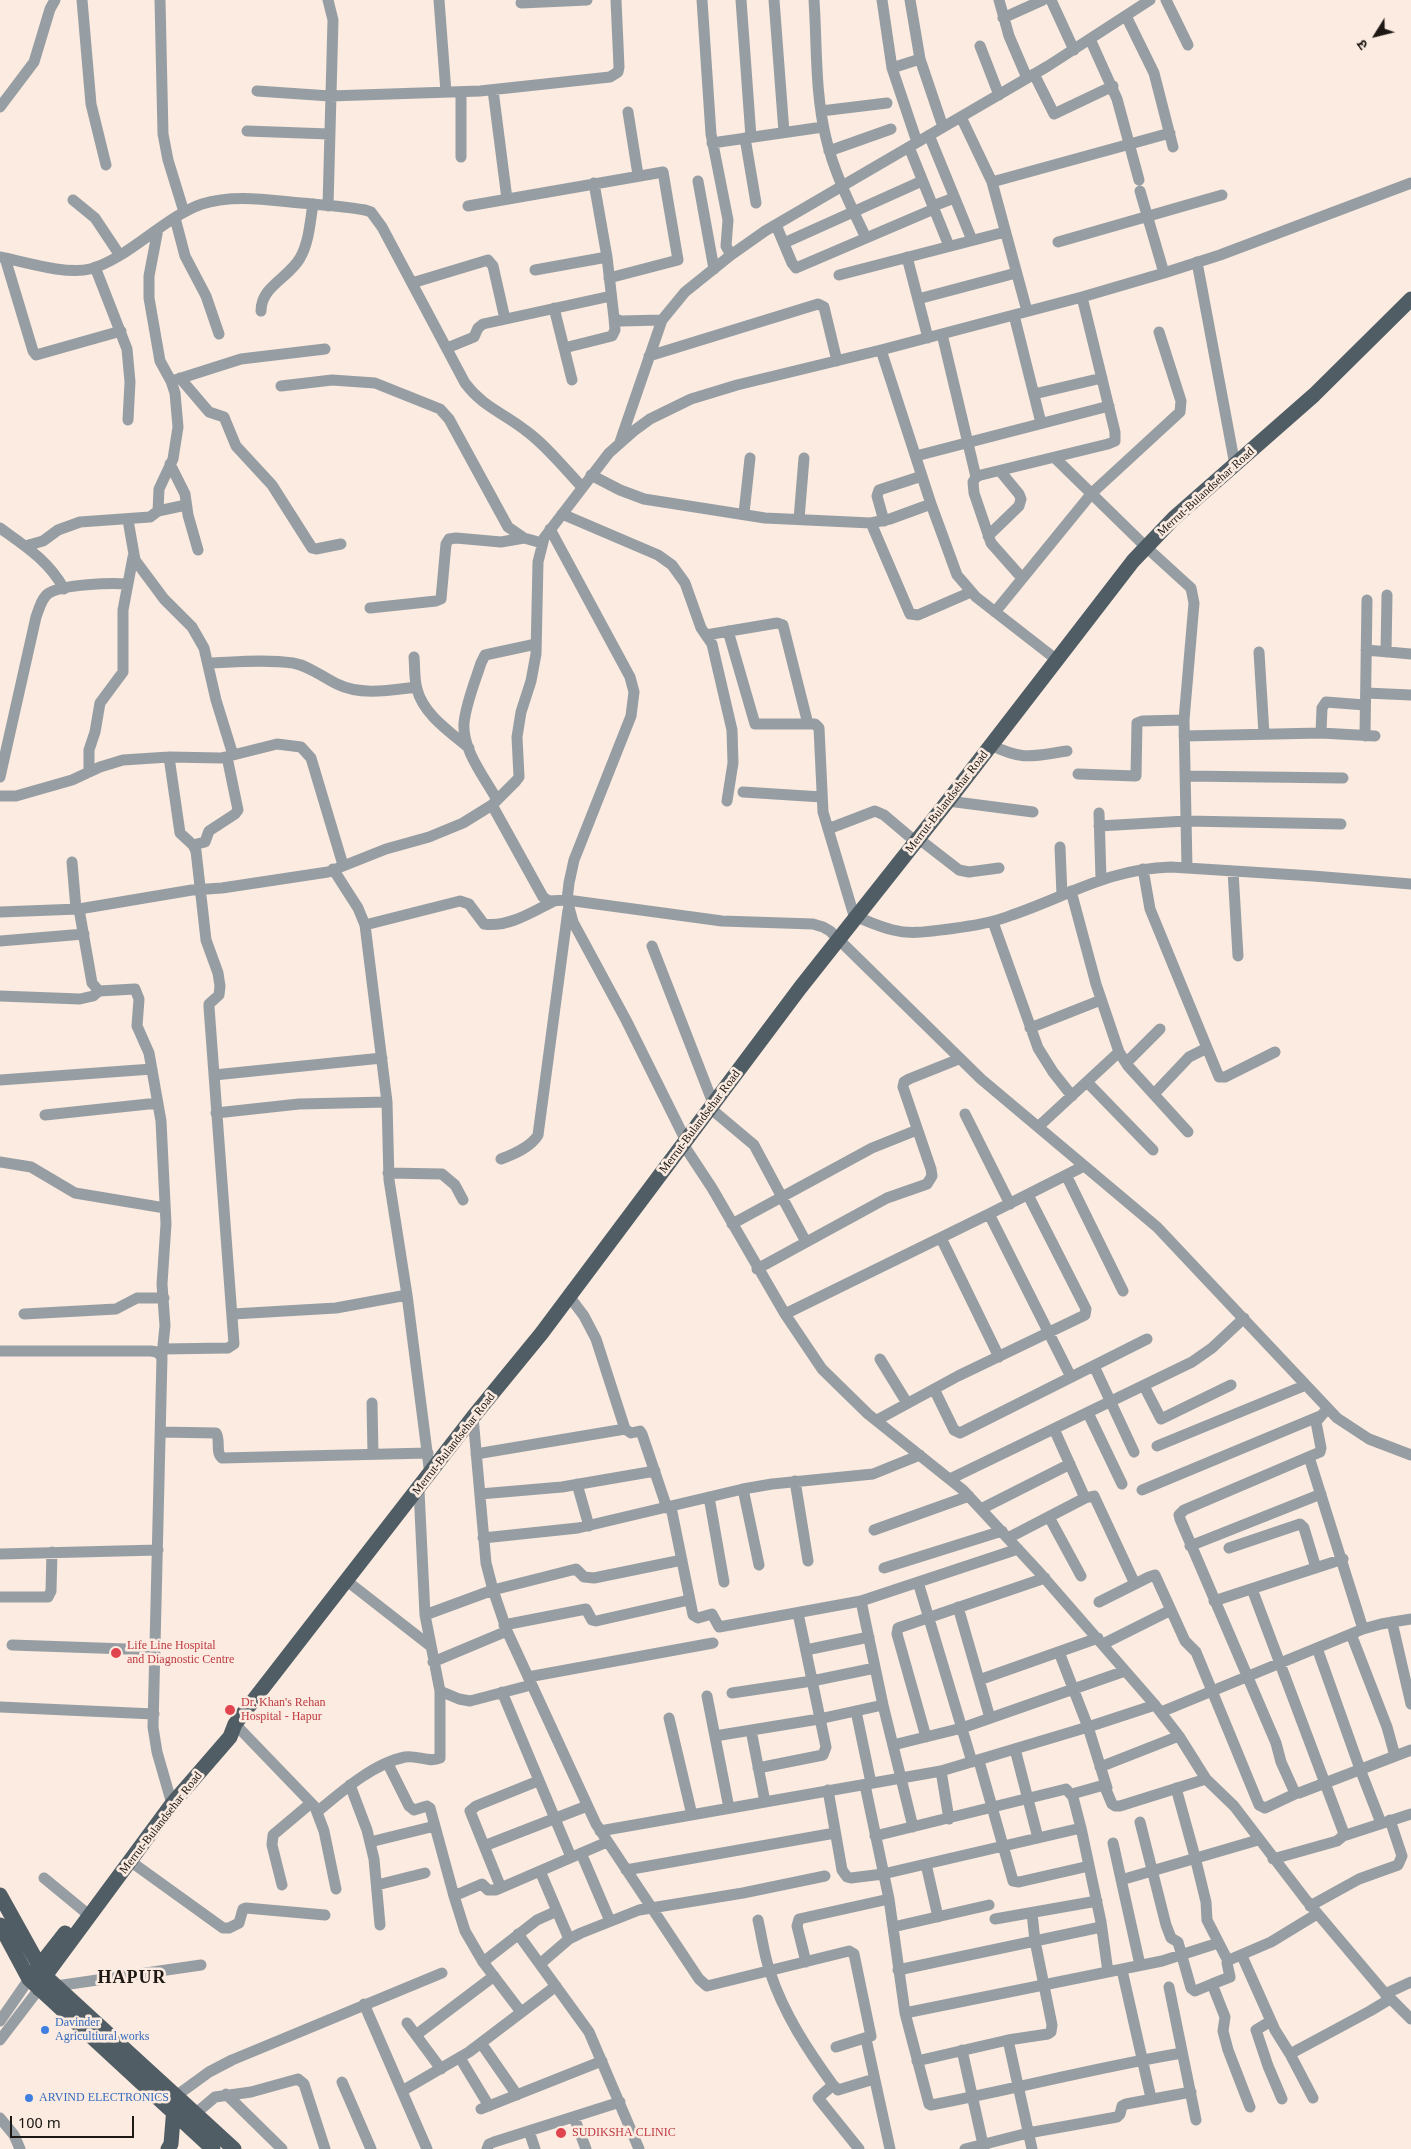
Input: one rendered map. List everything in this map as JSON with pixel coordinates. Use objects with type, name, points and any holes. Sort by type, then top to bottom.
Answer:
[{"type":"main road","name":"Merrut-Bulandsehar Road","points":[[42,1979],[130,1861],[171,1799],[224,1732],[234,1725],[419,1490],[839,940],[1146,547],[1174,518],[1314,394],[1411,299]]},
{"type":"main road","points":[[42,1979],[84,1911],[171,1799]]},
{"type":"main road","points":[[0,1895],[42,1979]]},
{"type":"main road","points":[[0,1925],[42,1979],[112,2047],[173,2113],[213,2149]]},
{"type":"main road","points":[[112,2047],[176,2096],[234,2149]]},
{"type":"main road","points":[[171,2147],[176,2096]]},
{"type":"street","points":[[0,107],[34,62],[48,15],[55,0]]},
{"type":"street","points":[[82,0],[91,104],[106,165]]},
{"type":"street","points":[[160,0],[163,134],[185,256],[206,296],[219,334]]},
{"type":"street","points":[[328,0],[333,20],[328,206]]},
{"type":"street","points":[[439,0],[446,92]]},
{"type":"street","points":[[521,4],[587,0]]},
{"type":"street","points":[[257,91],[330,96],[461,92],[603,78],[616,75],[619,67],[616,0]]},
{"type":"street","points":[[702,0],[712,143],[728,220],[726,246],[732,255]]},
{"type":"street","points":[[741,0],[748,138],[756,203]]},
{"type":"street","points":[[774,0],[784,132]]},
{"type":"street","points":[[814,0],[823,127],[829,151],[842,186],[866,238]]},
{"type":"street","points":[[882,0],[892,68],[922,181],[949,246]]},
{"type":"street","points":[[910,0],[920,59],[943,127]]},
{"type":"street","points":[[999,0],[1003,18],[1030,76],[1054,114],[1113,86]]},
{"type":"street","points":[[1003,18],[1043,0]]},
{"type":"street","points":[[1050,0],[1074,50]]},
{"type":"street","points":[[620,442],[662,320],[685,292],[732,255],[776,225],[1074,50],[1150,0]]},
{"type":"street","points":[[1166,0],[1188,45]]},
{"type":"street","points":[[1126,16],[1154,74],[1173,147]]},
{"type":"street","points":[[1090,39],[1113,86],[1130,144],[1147,217],[1164,273]]},
{"type":"street","points":[[980,46],[998,95]]},
{"type":"street","points":[[892,68],[920,59]]},
{"type":"street","points":[[493,90],[507,199]]},
{"type":"street","points":[[461,92],[461,157]]},
{"type":"street","points":[[821,111],[887,103]]},
{"type":"street","points":[[628,112],[638,175]]},
{"type":"street","points":[[961,117],[992,182],[1027,312]]},
{"type":"street","points":[[712,143],[823,127]]},
{"type":"street","points":[[247,130],[329,134]]},
{"type":"street","points":[[829,151],[892,130]]},
{"type":"street","points":[[992,182],[1170,133]]},
{"type":"street","points":[[929,135],[972,240]]},
{"type":"street","points":[[468,206],[661,171],[665,175],[678,260],[609,278]]},
{"type":"street","points":[[698,181],[714,269]]},
{"type":"street","points":[[784,243],[922,181]]},
{"type":"street","points":[[0,912],[78,909],[201,889],[222,888],[318,874],[386,849],[429,837],[463,823],[495,803],[519,776],[519,724],[534,668],[538,562],[542,543],[550,529],[591,475],[620,442],[650,419],[691,400],[737,385],[928,338],[1164,273],[1411,182]]},
{"type":"street","points":[[564,348],[612,336],[615,330],[607,257],[594,183]]},
{"type":"street","points":[[1058,242],[1222,195]]},
{"type":"street","points":[[776,225],[796,268],[954,198]]},
{"type":"street","points":[[121,331],[36,355],[33,352],[2,258],[75,270],[95,267],[119,254],[179,215],[202,204],[234,199],[313,204],[371,212],[382,227],[446,348],[473,393],[482,403],[535,438],[582,487]]},
{"type":"street","points":[[73,200],[95,218],[119,254]]},
{"type":"street","points":[[261,311],[261,302],[266,292],[294,266],[303,252],[313,204]]},
{"type":"street","points":[[158,229],[150,270],[149,298],[160,361],[176,380],[209,412],[224,417],[236,446],[272,486],[312,548],[316,550],[341,544]]},
{"type":"street","points":[[839,276],[1005,232]]},
{"type":"street","points":[[535,270],[607,257]]},
{"type":"street","points":[[907,257],[928,338]]},
{"type":"street","points":[[412,283],[488,260],[494,266],[505,319]]},
{"type":"street","points":[[1197,262],[1235,465]]},
{"type":"street","points":[[95,267],[127,349],[130,371],[128,420]]},
{"type":"street","points":[[918,299],[1016,272]]},
{"type":"street","points":[[446,348],[474,337],[480,325],[611,296]]},
{"type":"street","points":[[976,477],[1056,458],[1108,444],[1115,440],[1109,406],[1082,297]]},
{"type":"street","points":[[649,356],[818,304],[824,307],[837,361]]},
{"type":"street","points":[[554,308],[572,380]]},
{"type":"street","points":[[1014,315],[1041,423]]},
{"type":"street","points":[[614,318],[621,321],[662,320]]},
{"type":"street","points":[[994,612],[1092,493],[1176,416],[1181,408],[1159,332]]},
{"type":"street","points":[[942,334],[976,477],[973,486],[988,536],[1000,555],[1022,578]]},
{"type":"street","points":[[176,380],[241,359],[325,350]]},
{"type":"street","points":[[881,350],[931,504],[957,575],[971,592],[994,612],[1057,660]]},
{"type":"street","points":[[1034,394],[1102,378]]},
{"type":"street","points":[[158,511],[159,489],[175,449],[178,427],[175,393],[176,380]]},
{"type":"street","points":[[282,386],[332,380],[368,382],[387,387],[440,409],[449,419],[505,522],[512,531],[524,538],[542,543]]},
{"type":"street","points":[[916,456],[1109,406]]},
{"type":"street","points":[[744,513],[750,458]]},
{"type":"street","points":[[799,519],[804,458]]},
{"type":"street","points":[[1056,458],[1194,592],[1184,720],[1187,868]]},
{"type":"street","points":[[170,464],[185,494],[186,505],[198,550]]},
{"type":"street","points":[[988,536],[1020,504],[1019,494],[1000,471]]},
{"type":"street","points":[[591,475],[620,490],[644,499],[744,513],[765,518],[872,524],[931,504]]},
{"type":"street","points":[[884,521],[877,496],[879,490],[922,476]]},
{"type":"street","points":[[25,546],[43,541],[58,530],[80,522],[150,517],[158,511],[186,505]]},
{"type":"street","points":[[562,514],[652,552],[672,565],[685,583],[701,628],[712,644],[732,730],[733,763],[727,801]]},
{"type":"street","points":[[89,772],[88,750],[96,728],[100,703],[123,672],[123,610],[134,557],[128,520]]},
{"type":"street","points":[[872,524],[910,614],[918,615],[971,592]]},
{"type":"street","points":[[0,528],[52,569],[64,589]]},
{"type":"street","points":[[501,1159],[516,1153],[536,1139],[539,1129],[568,903],[568,883],[574,860],[634,709],[634,692],[630,677],[550,529]]},
{"type":"street","points":[[370,608],[441,599],[446,544],[450,539],[501,542],[524,538]]},
{"type":"street","points":[[134,557],[164,599],[192,627],[204,648],[230,756],[238,810],[209,831],[205,842],[194,846]]},
{"type":"street","points":[[0,777],[36,617],[44,597],[49,593],[64,589],[104,583],[127,584]]},
{"type":"street","points":[[1386,652],[1387,595]]},
{"type":"street","points":[[1184,736],[1321,733],[1370,736],[1365,699],[1368,600]]},
{"type":"street","points":[[706,635],[777,623],[782,625],[808,724]]},
{"type":"street","points":[[728,631],[753,722],[758,725],[815,724],[818,728],[822,797],[828,829],[856,918],[878,926],[905,932],[931,931],[993,922],[1101,879],[1143,869],[1187,868],[1411,884]]},
{"type":"street","points":[[536,644],[490,653],[482,659],[464,721],[469,748],[543,897],[549,901],[722,921],[813,924],[822,927],[839,940],[959,1059],[1157,1227],[1306,1385],[1324,1412],[1357,1433],[1411,1455]]},
{"type":"street","points":[[1366,650],[1411,654]]},
{"type":"street","points":[[1259,652],[1264,734]]},
{"type":"street","points":[[414,657],[416,687],[422,702],[433,716],[469,748]]},
{"type":"street","points":[[209,663],[294,663],[309,668],[338,685],[358,690],[379,691],[416,687]]},
{"type":"street","points":[[1321,733],[1322,708],[1326,702],[1411,695]]},
{"type":"street","points":[[1078,774],[1136,776],[1137,724],[1142,721],[1184,720]]},
{"type":"street","points":[[0,796],[16,796],[76,778],[123,760],[230,756],[277,744],[295,745],[305,750],[311,758],[338,867],[365,925],[387,1102],[388,1173],[407,1295],[430,1475]]},
{"type":"street","points":[[991,746],[1022,756],[1067,751]]},
{"type":"street","points":[[0,1351],[151,1351],[162,1353],[232,1346],[234,1344],[225,1246],[209,1004],[219,995],[220,986],[218,973],[206,940],[194,846],[180,833],[169,757]]},
{"type":"street","points":[[1185,776],[1343,778]]},
{"type":"street","points":[[743,792],[822,797]]},
{"type":"street","points":[[948,801],[1033,812]]},
{"type":"street","points":[[828,829],[875,811],[884,815],[959,870],[969,872],[999,868]]},
{"type":"street","points":[[1099,813],[1101,879]]},
{"type":"street","points":[[1099,826],[1186,822],[1341,824]]},
{"type":"street","points":[[1060,847],[1066,893],[1119,1052],[1126,1063],[1188,1132]]},
{"type":"street","points":[[72,862],[78,909],[92,983],[98,991]]},
{"type":"street","points":[[1143,869],[1150,908],[1218,1074],[1222,1078],[1275,1052]]},
{"type":"street","points":[[1233,871],[1238,956]]},
{"type":"street","points":[[365,925],[460,901],[469,904],[484,924],[495,925],[518,918],[554,901]]},
{"type":"street","points":[[568,903],[576,929],[626,1020],[684,1142],[757,1268],[822,1369],[877,1420],[969,1496],[1045,1578],[1158,1708],[1179,1736],[1206,1779],[1234,1806],[1258,1840],[1314,1910],[1387,1996],[1411,2019]]},
{"type":"street","points":[[993,922],[1030,1028],[1044,1060],[1072,1096]]},
{"type":"street","points":[[0,940],[84,934]]},
{"type":"street","points":[[652,946],[712,1106],[754,1145],[806,1242]]},
{"type":"street","points":[[0,996],[80,999],[93,996],[98,991],[130,988],[135,989],[138,993],[137,1026],[147,1046],[158,1102],[165,1208],[166,1236],[162,1284],[165,1326],[162,1353],[154,1739],[171,1799]]},
{"type":"street","points":[[1030,1028],[1101,1000]]},
{"type":"street","points":[[1126,1063],[1160,1029]]},
{"type":"street","points":[[1154,1094],[1189,1057],[1207,1048]]},
{"type":"street","points":[[1038,1127],[1119,1052]]},
{"type":"street","points":[[214,1074],[382,1058]]},
{"type":"street","points":[[757,1268],[887,1198],[927,1184],[932,1176],[931,1169],[904,1092],[904,1082],[959,1059]]},
{"type":"street","points":[[0,1080],[152,1069]]},
{"type":"street","points":[[1087,1082],[1153,1150]]},
{"type":"street","points":[[45,1115],[158,1102]]},
{"type":"street","points":[[216,1113],[300,1104],[387,1102]]},
{"type":"street","points":[[965,1114],[1010,1204]]},
{"type":"street","points":[[732,1224],[877,1146],[917,1130]]},
{"type":"street","points":[[0,1162],[32,1167],[75,1193],[165,1208]]},
{"type":"street","points":[[785,1314],[1084,1166]]},
{"type":"street","points":[[388,1173],[442,1174],[455,1185],[463,1200]]},
{"type":"street","points":[[1066,1175],[1123,1291]]},
{"type":"street","points":[[877,1420],[934,1389],[1087,1313],[1028,1195]]},
{"type":"street","points":[[989,1214],[1072,1377]]},
{"type":"street","points":[[941,1238],[999,1357]]},
{"type":"street","points":[[232,1314],[336,1308],[407,1295]]},
{"type":"street","points":[[569,1296],[591,1327],[625,1429],[631,1433],[640,1431],[642,1434],[669,1507],[695,1618],[712,1614],[718,1627],[862,1601],[1018,1549]]},
{"type":"street","points":[[24,1314],[116,1309],[137,1298],[164,1298]]},
{"type":"street","points":[[950,1479],[1144,1386],[1206,1354],[1244,1318]]},
{"type":"street","points":[[934,1389],[954,1430],[960,1433],[1147,1339]]},
{"type":"street","points":[[880,1359],[908,1403]]},
{"type":"street","points":[[1094,1366],[1134,1452]]},
{"type":"street","points":[[1144,1386],[1161,1420],[1231,1385]]},
{"type":"street","points":[[1157,1446],[1306,1385]]},
{"type":"street","points":[[372,1403],[374,1454]]},
{"type":"street","points":[[1088,1412],[1122,1484]]},
{"type":"street","points":[[1297,1793],[1294,1791],[1281,1762],[1276,1743],[1180,1519],[1181,1512],[1309,1457],[1321,1450],[1316,1425],[1324,1412]]},
{"type":"street","points":[[1142,1490],[1324,1412]]},
{"type":"street","points":[[473,1417],[486,1563],[493,1590],[506,1628],[529,1681],[600,1831],[699,1978],[707,1986],[849,1951],[854,1954],[872,2036],[836,2047]]},
{"type":"street","points":[[476,1454],[625,1429]]},
{"type":"street","points":[[1054,1429],[1085,1498]]},
{"type":"street","points":[[161,1432],[216,1433],[219,1440],[219,1454],[222,1458],[428,1453]]},
{"type":"street","points":[[484,1538],[589,1526],[743,1489],[795,1480],[873,1474],[920,1455]]},
{"type":"street","points":[[1309,1457],[1343,1559],[1363,1629]]},
{"type":"street","points":[[981,1509],[1070,1464]]},
{"type":"street","points":[[480,1494],[545,1489],[655,1471]]},
{"type":"street","points":[[795,1480],[808,1561]]},
{"type":"street","points":[[577,1484],[589,1526]]},
{"type":"street","points":[[743,1489],[759,1565]]},
{"type":"street","points":[[282,1885],[272,1845],[273,1835],[350,1785],[388,1764],[404,1757],[412,1756],[433,1760],[440,1758],[440,1692],[429,1645],[425,1615],[419,1490]]},
{"type":"street","points":[[1190,1546],[1321,1494]]},
{"type":"street","points":[[874,1530],[969,1496]]},
{"type":"street","points":[[884,1568],[1005,1535],[1049,1517],[1085,1498],[1094,1496],[1135,1584]]},
{"type":"street","points":[[709,1497],[724,1582]]},
{"type":"street","points":[[1049,1517],[1081,1576]]},
{"type":"street","points":[[1229,1548],[1300,1524],[1304,1528],[1316,1568]]},
{"type":"street","points":[[0,1554],[158,1550]]},
{"type":"street","points":[[0,1597],[48,1597],[51,1591],[52,1552]]},
{"type":"street","points":[[1214,1601],[1343,1559]]},
{"type":"street","points":[[425,1615],[493,1590],[576,1569],[584,1577],[594,1578],[682,1560]]},
{"type":"street","points":[[1099,1602],[1155,1575],[1185,1641],[1195,1650],[1260,1807],[1264,1808],[1360,1768],[1411,1750]]},
{"type":"street","points":[[926,1737],[896,1631],[900,1626],[1045,1578]]},
{"type":"street","points":[[347,1581],[429,1645]]},
{"type":"street","points":[[918,1582],[962,1728],[991,1808],[1012,1878],[1016,1882],[1089,1866]]},
{"type":"street","points":[[1252,1589],[1325,1782],[1343,1836]]},
{"type":"street","points":[[433,1662],[506,1628],[586,1609],[592,1620],[596,1621],[690,1600]]},
{"type":"street","points":[[862,1601],[883,1705],[913,1827]]},
{"type":"street","points":[[958,1607],[990,1718]]},
{"type":"street","points":[[979,1680],[1059,1652],[1100,1641],[1171,1610]]},
{"type":"street","points":[[758,1768],[823,1755],[826,1747],[798,1613]]},
{"type":"street","points":[[600,1831],[940,1771],[1212,1691],[1363,1629],[1411,1619]]},
{"type":"street","points":[[1392,1622],[1406,1657],[1411,1704]]},
{"type":"street","points":[[1351,1634],[1387,1727],[1395,1756]]},
{"type":"street","points":[[806,1650],[869,1637]]},
{"type":"street","points":[[440,1692],[459,1699],[470,1700],[502,1692],[529,1681],[713,1643]]},
{"type":"street","points":[[12,1644],[155,1650]]},
{"type":"street","points":[[1228,1961],[1271,1942],[1359,1879],[1398,1865],[1402,1856],[1360,1768],[1317,1648]]},
{"type":"street","points":[[1059,1652],[1088,1728],[1112,1804],[1115,1806],[1206,1779]]},
{"type":"street","points":[[732,1694],[812,1681],[875,1668]]},
{"type":"street","points":[[893,1745],[962,1728],[1125,1672]]},
{"type":"street","points":[[502,1692],[554,1819],[576,1855],[610,1921]]},
{"type":"street","points":[[707,1696],[729,1808]]},
{"type":"street","points":[[715,1736],[820,1719],[883,1705]]},
{"type":"street","points":[[0,1707],[154,1714]]},
{"type":"street","points":[[856,1711],[875,1836],[889,1899],[905,2013],[929,2104],[932,2105],[1018,2088],[1143,2059],[1182,2053]]},
{"type":"street","points":[[669,1718],[692,1815]]},
{"type":"street","points":[[234,1725],[314,1808],[324,1830],[336,1889]]},
{"type":"street","points":[[751,1730],[765,1802]]},
{"type":"street","points":[[1100,1767],[1179,1736]]},
{"type":"street","points":[[1015,1750],[1038,1838]]},
{"type":"street","points":[[388,1764],[409,1806],[414,1810],[429,1807],[454,1896],[471,1943],[521,2012]]},
{"type":"street","points":[[940,1771],[949,1818]]},
{"type":"street","points":[[501,1888],[470,1815],[471,1808],[538,1781]]},
{"type":"street","points":[[350,1785],[370,1842],[377,1885],[380,1925]]},
{"type":"street","points":[[1072,1794],[1100,1785],[1107,1788]]},
{"type":"street","points":[[1140,1822],[1169,1934],[1172,1939],[1178,1942],[1193,1990],[1195,1991],[1230,1976],[1228,1961],[1208,1920],[1206,1902],[1195,1856],[1176,1788]]},
{"type":"street","points":[[875,1836],[1066,1789],[1072,1794],[1081,1828],[1102,1927],[1108,1972]]},
{"type":"street","points":[[828,1790],[842,1870],[846,1877],[883,1874],[1081,1828]]},
{"type":"street","points":[[484,1846],[587,1806]]},
{"type":"street","points":[[1273,1859],[1336,1841],[1343,1836],[1355,1834],[1411,1814]]},
{"type":"street","points":[[370,1842],[435,1826]]},
{"type":"street","points":[[626,1870],[835,1833]]},
{"type":"street","points":[[1121,1880],[1195,1856],[1258,1840]]},
{"type":"street","points":[[454,1896],[482,1884],[491,1891],[501,1888],[607,1842]]},
{"type":"street","points":[[1113,1843],[1140,1965]]},
{"type":"street","points":[[130,1861],[223,1928],[229,1928],[239,1923],[243,1909],[246,1908],[325,1915]]},
{"type":"street","points":[[926,1864],[938,1917]]},
{"type":"street","points":[[540,1871],[569,1939]]},
{"type":"street","points":[[377,1885],[425,1873]]},
{"type":"street","points":[[540,1964],[569,1939],[610,1921],[651,1907],[743,1893],[825,1876]]},
{"type":"street","points":[[44,1878],[84,1911]]},
{"type":"street","points":[[806,1962],[797,1926],[799,1919],[889,1899]]},
{"type":"street","points":[[994,1919],[1096,1901]]},
{"type":"street","points":[[892,1927],[989,1906]]},
{"type":"street","points":[[483,1962],[537,1920],[557,1911]]},
{"type":"street","points":[[917,2061],[1008,2040],[1042,2036],[1051,2032],[1052,2025],[1035,1941],[1032,1913]]},
{"type":"street","points":[[758,1920],[770,1971],[792,2025],[833,2085],[838,2090],[874,2079]]},
{"type":"street","points":[[898,1970],[1102,1927]]},
{"type":"street","points":[[518,1934],[589,2032],[639,2149]]},
{"type":"street","points":[[905,2013],[1043,1984],[1122,1970],[1181,1956],[1218,1943]]},
{"type":"street","points":[[1242,1956],[1271,2022],[1313,2098]]},
{"type":"street","points":[[0,2021],[42,1979],[200,1965]]},
{"type":"street","points":[[1122,1970],[1151,2098]]},
{"type":"street","points":[[176,2096],[208,2072],[232,2060],[442,1973]]},
{"type":"street","points":[[416,2036],[494,1976]]},
{"type":"street","points":[[0,2040],[42,1979]]},
{"type":"street","points":[[1290,2054],[1370,2012],[1387,1996],[1411,1982]]},
{"type":"street","points":[[1212,1984],[1225,2017],[1223,2031],[1228,2050],[1250,2107]]},
{"type":"street","points":[[402,2091],[460,2058],[556,1986]]},
{"type":"street","points":[[1168,1987],[1196,2120]]},
{"type":"street","points":[[364,2004],[427,2149]]},
{"type":"street","points":[[1271,2022],[1256,2030],[1282,2099]]},
{"type":"street","points":[[407,2023],[441,2069]]},
{"type":"street","points":[[866,2039],[890,2149]]},
{"type":"street","points":[[1008,2040],[1032,2149]]},
{"type":"street","points":[[481,2042],[517,2095]]},
{"type":"street","points":[[962,2050],[984,2147]]},
{"type":"street","points":[[460,2058],[485,2108],[602,2061]]},
{"type":"street","points":[[195,2114],[214,2097],[251,2092],[295,2079],[301,2080],[325,2149]]},
{"type":"street","points":[[342,2082],[371,2149]]},
{"type":"street","points":[[833,2085],[819,2096],[818,2099],[859,2149]]},
{"type":"street","points":[[965,2149],[984,2147],[1028,2133],[1117,2117],[1123,2105],[1151,2098],[1191,2092]]},
{"type":"street","points":[[226,2094],[282,2149]]},
{"type":"street","points":[[487,2149],[489,2144],[494,2142],[620,2102]]},
{"type":"street","points":[[574,2117],[586,2149]]},
{"type":"street","points":[[0,2118],[14,2135],[20,2149]]},
{"type":"street","points":[[528,2131],[536,2149]]},
{"type":"place","name":"Life Line Hospital and Diagnostic Centre","points":[[116,1653]]},
{"type":"place","name":"Dr. Khan's Rehan Hospital - Hapur","points":[[230,1710]]},
{"type":"place","name":"Davinder Agricultiural works","points":[[45,2030]]},
{"type":"place","name":"ARVIND ELECTRONICS","points":[[29,2098]]},
{"type":"place","name":"SUDIKSHA CLINIC","points":[[561,2133]]},
{"type":"district","name":"HAPUR","points":[[132,1978]]}]
